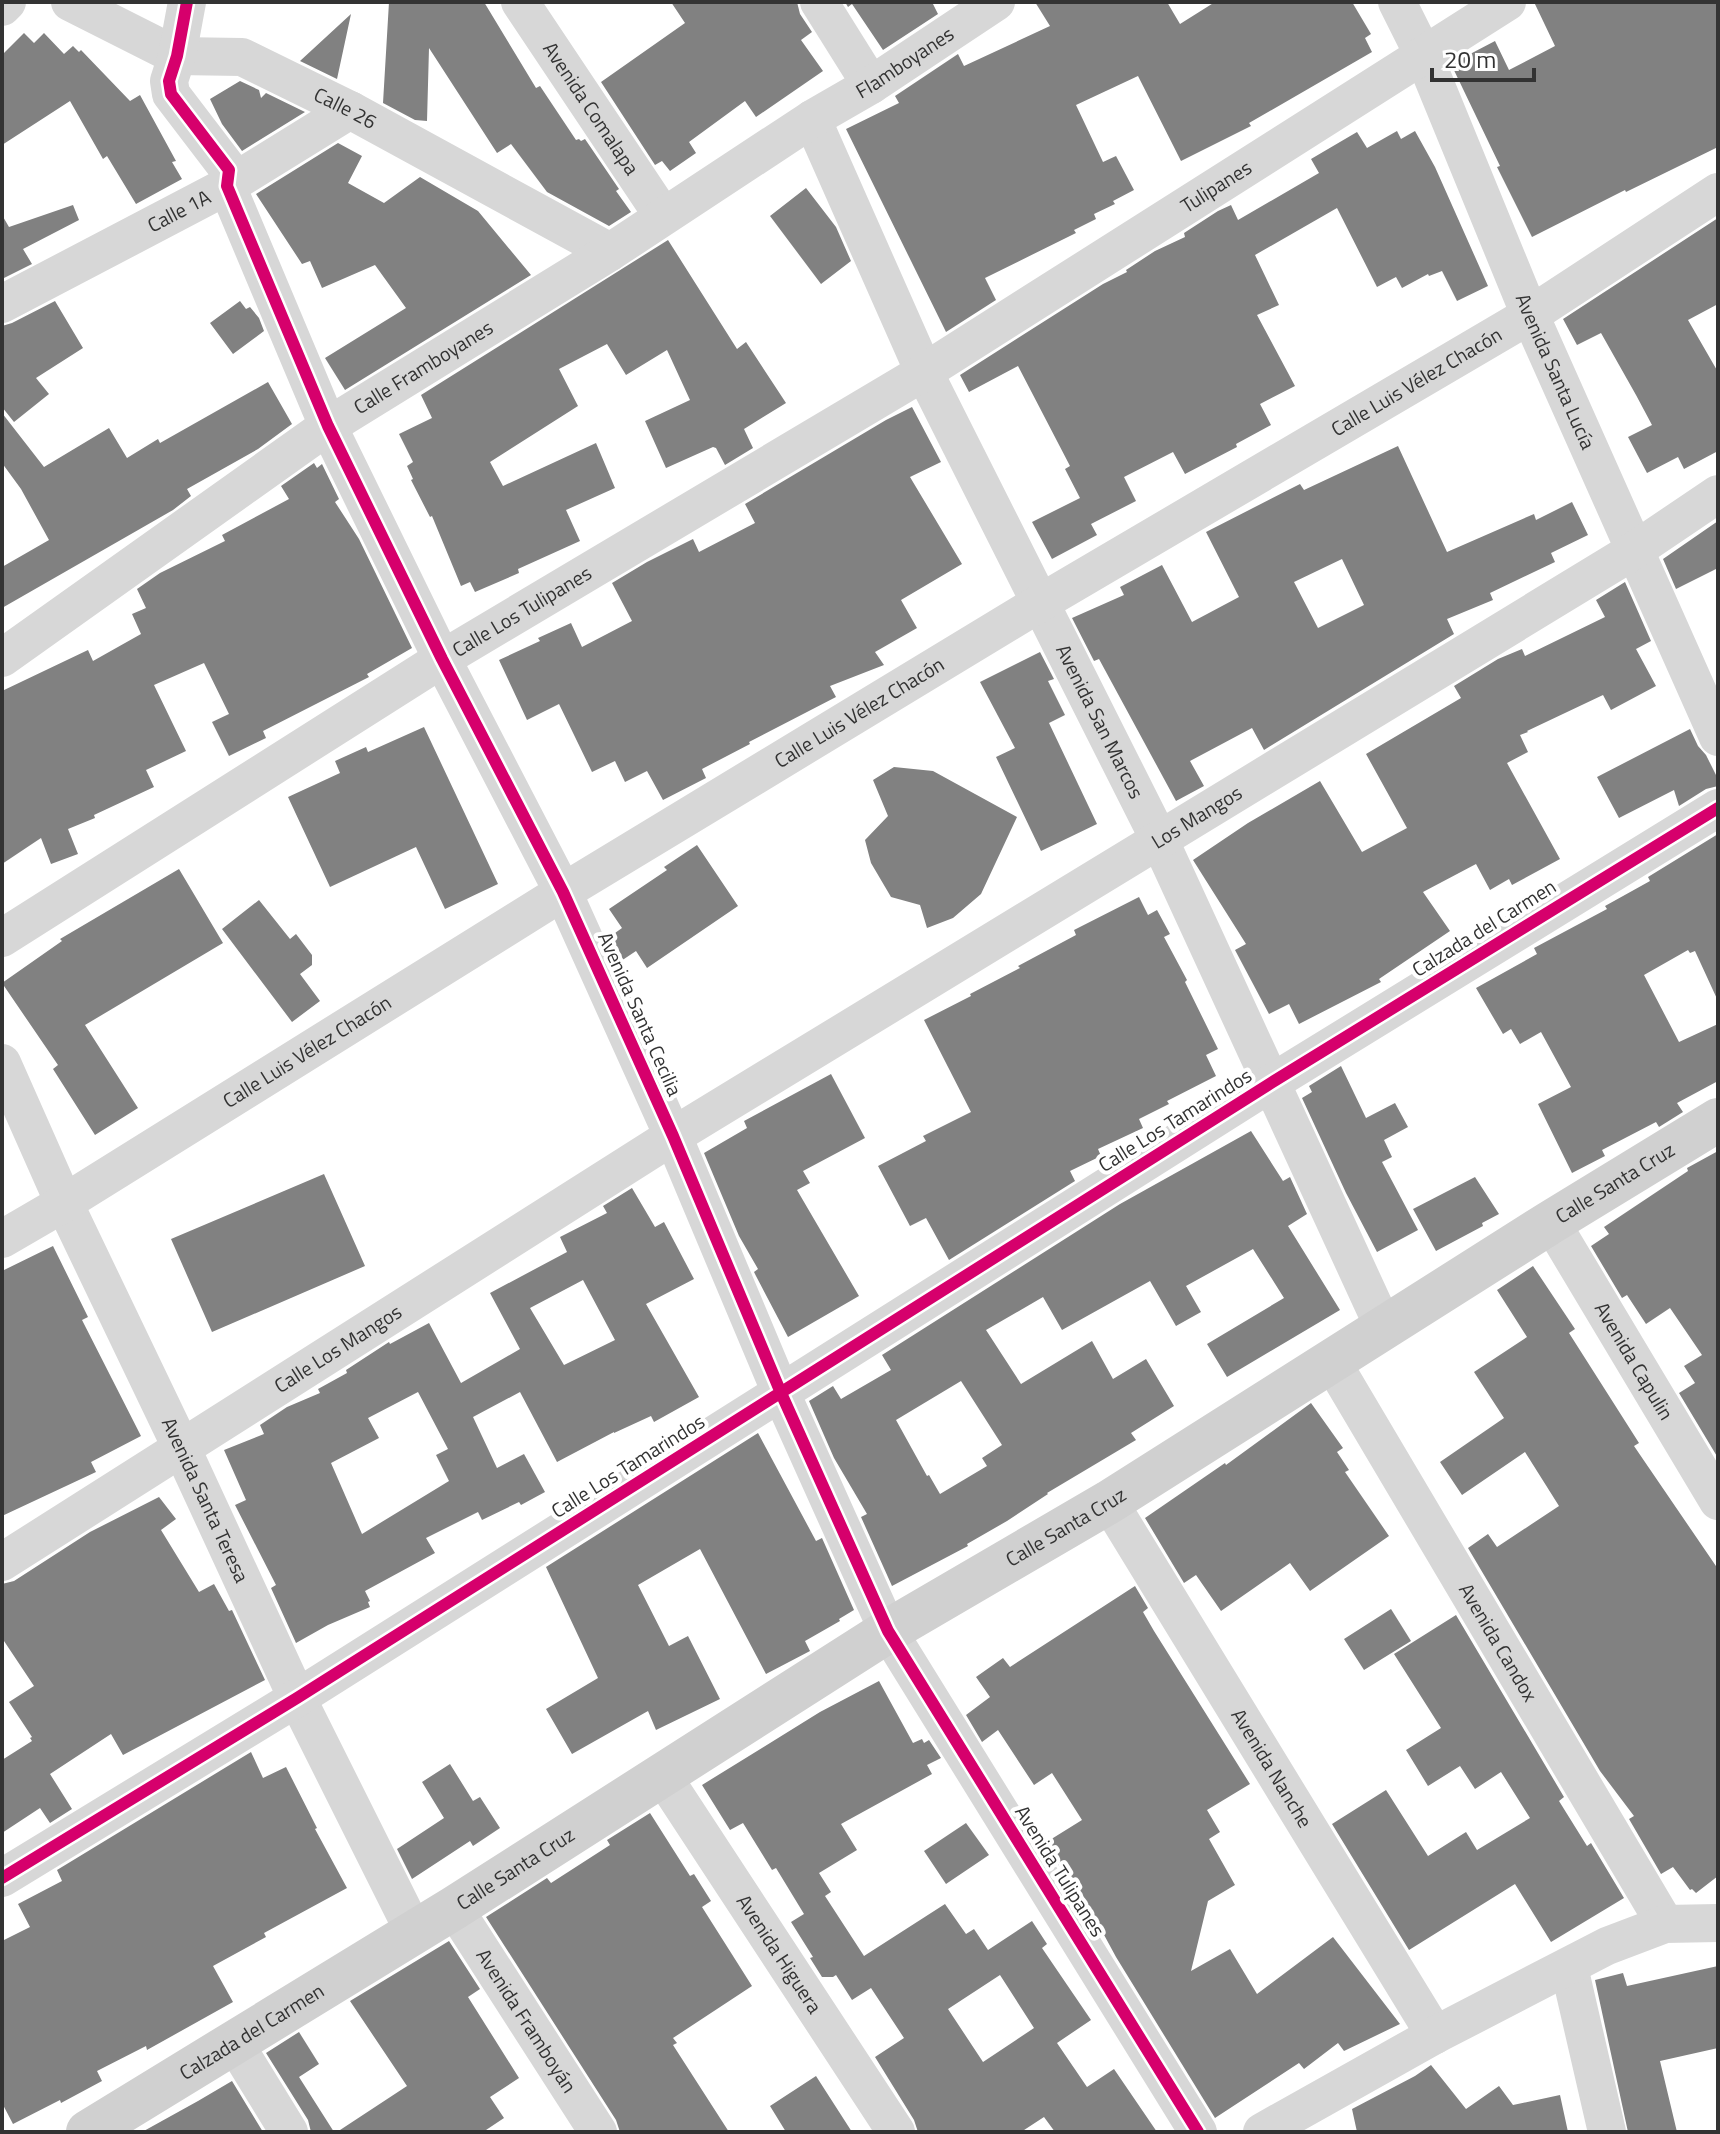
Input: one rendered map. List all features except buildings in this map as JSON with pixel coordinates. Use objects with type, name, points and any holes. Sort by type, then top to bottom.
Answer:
[{"type":"street","points":[[2,7],[7,2]]},
{"type":"street","name":"Calle 26","points":[[70,2],[177,56],[242,57],[350,110],[610,252]]},
{"type":"street","name":"Avenida Santa Cecilia","points":[[187,2],[169,81],[171,94],[229,170],[227,186],[328,426],[442,659],[563,892],[673,1136],[781,1393],[888,1631]]},
{"type":"street","name":"Avenida Comalapa","points":[[520,2],[663,216]]},
{"type":"street","points":[[819,2],[871,85]]},
{"type":"street","name":"Flamboyanes","points":[[812,119],[871,85],[996,2]]},
{"type":"street","name":"Avenida Santa Lucía","points":[[1397,2],[1423,54],[1530,315],[1718,737]]},
{"type":"street","name":"Tulipanes","points":[[924,372],[1507,2]]},
{"type":"street","name":"Calle 1A","points":[[2,304],[227,186],[350,110]]},
{"type":"street","name":"Calle Framboyanes","points":[[2,658],[328,426],[610,252],[812,119]]},
{"type":"street","name":"Avenida San Marcos","points":[[812,119],[924,372],[1159,839],[1384,1328]]},
{"type":"street","name":"Calle Luis Vélez Chacón","points":[[2,1239],[563,892],[1040,603],[1530,315],[1718,192]]},
{"type":"street","name":"Calle Los Tulipanes","points":[[2,938],[442,659],[924,372]]},
{"type":"street","name":"Los Mangos","points":[[673,1136],[1635,550],[1718,494]]},
{"type":"street","name":"Calzada del Carmen","points":[[1271,1083],[1718,808]]},
{"type":"street","name":"Avenida Santa Teresa","points":[[2,1063],[64,1203],[297,1698],[414,1932]]},
{"type":"street","name":"Calle Los Tamarindos","points":[[2,1878],[297,1698],[1271,1083]]},
{"type":"street","name":"Calle Santa Cruz","points":[[414,1932],[888,1631],[1109,1502],[1718,1120]]},
{"type":"street","name":"Calle Los Mangos","points":[[2,1562],[673,1136]]},
{"type":"street","name":"Avenida Capulin","points":[[1551,1222],[1718,1501]]},
{"type":"street","name":"Avenida Candox","points":[[1332,1362],[1665,1924]]},
{"type":"street","name":"Avenida Nanche","points":[[1109,1502],[1435,2035]]},
{"type":"street","name":"Avenida Tulipanes","points":[[888,1631],[1198,2132]]},
{"type":"street","name":"Avenida Higuera","points":[[662,1775],[896,2132]]},
{"type":"street","name":"Avenida Framboyán","points":[[454,1908],[598,2132]]},
{"type":"street","points":[[1262,2132],[1328,2115],[1435,2035],[1607,1946],[1665,1924],[1718,1923]]},
{"type":"street","name":"Calzada del Carmen","points":[[88,2132],[414,1932]]},
{"type":"street","points":[[1569,1967],[1607,2132]]},
{"type":"street","points":[[235,2044],[289,2132]]},
{"type":"cycle path","points":[[187,2],[169,81],[171,94],[229,170],[227,186],[328,426],[442,659],[563,892],[673,1136],[781,1393],[888,1631],[1198,2132]]},
{"type":"cycle path","points":[[2,1878],[297,1698],[1271,1083],[1718,808]]}]
